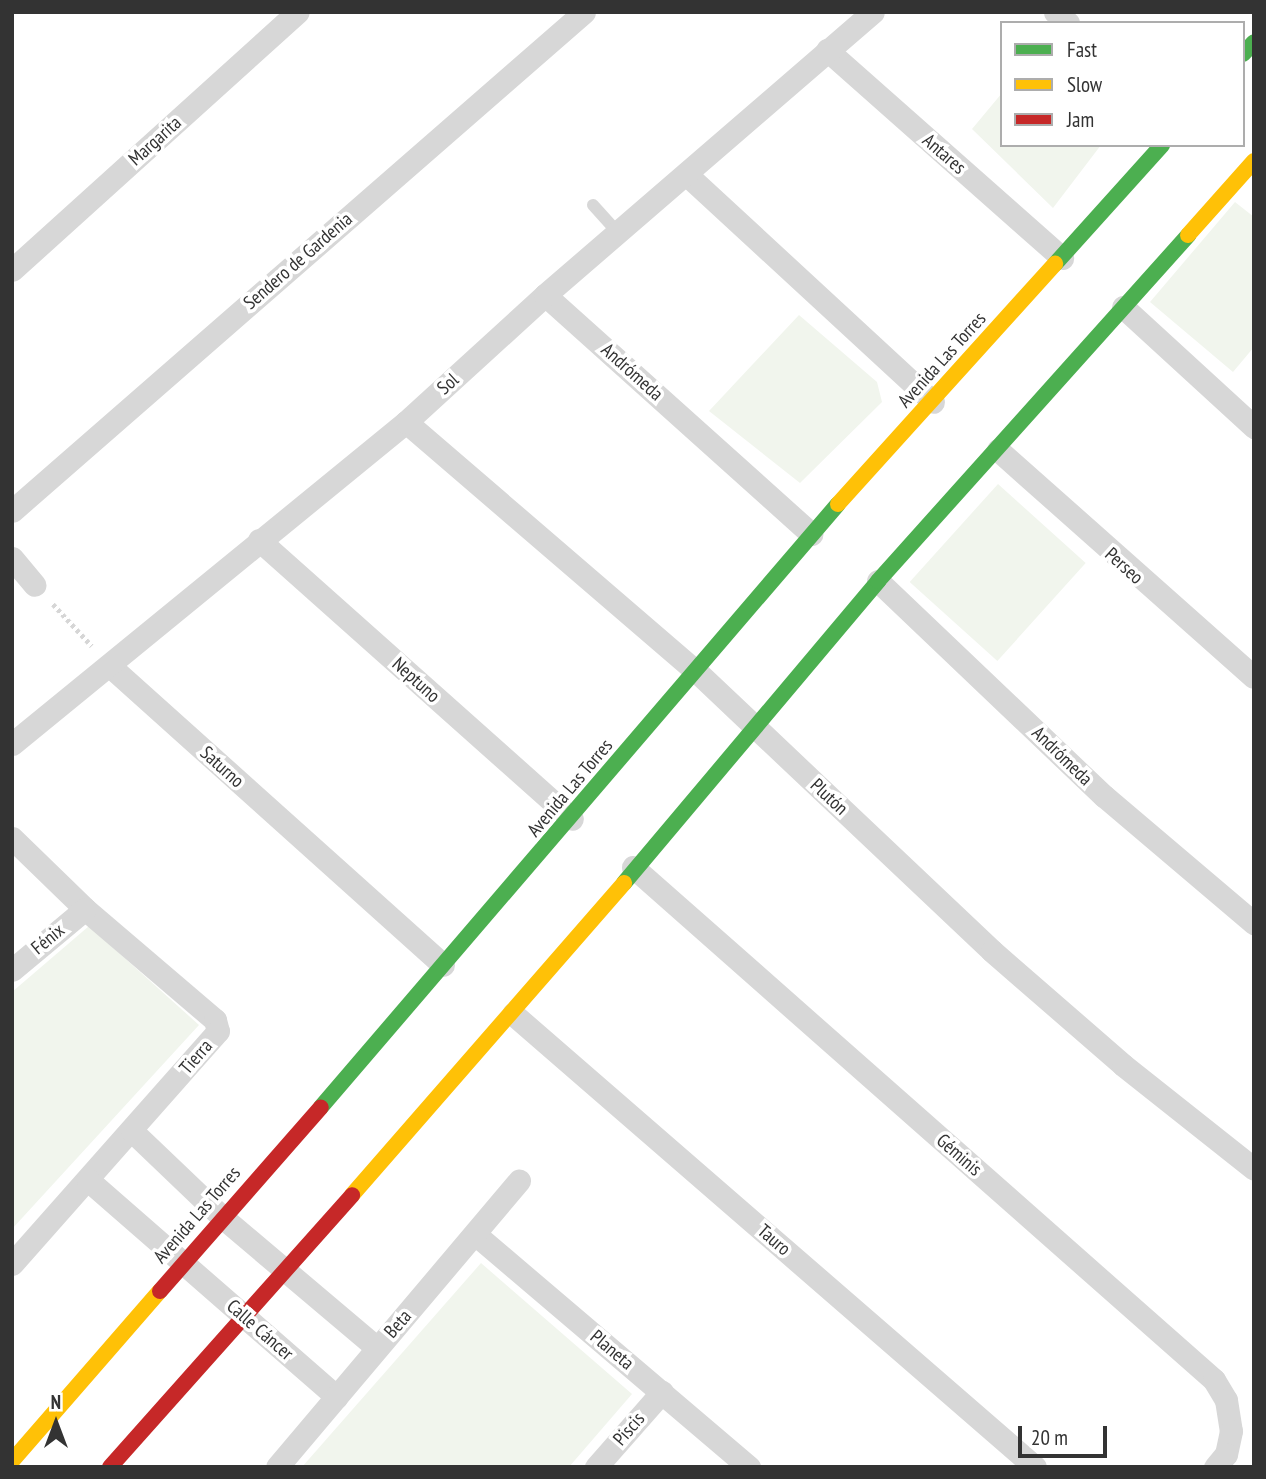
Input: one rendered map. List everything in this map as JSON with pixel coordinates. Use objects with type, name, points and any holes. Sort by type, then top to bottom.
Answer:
[{"type":"street","name":"Margarita","points":[[12,270],[298,12]]},
{"type":"street","name":"Sendero de Gardenia","points":[[12,511],[584,12]]},
{"type":"street","name":"Sol","points":[[12,744],[111,667],[260,540],[407,422],[545,295],[873,12]]},
{"type":"street","name":"Antares","points":[[827,50],[1062,258]]},
{"type":"street","name":"Avenida Las Torres","points":[[12,1461],[222,1217],[572,819],[811,534],[933,402],[1160,147]]},
{"type":"street","points":[[110,1467],[242,1315],[513,1014],[633,867],[755,728],[878,581],[998,450],[1122,307],[1250,171]]},
{"type":"street","points":[[686,174],[933,402]]},
{"type":"street","name":"Andrómeda","points":[[545,295],[811,534]]},
{"type":"street","points":[[1122,307],[1254,427]]},
{"type":"street","name":"Plutón","points":[[407,422],[696,671],[992,951],[1123,1065],[1254,1169]]},
{"type":"street","name":"Perseo","points":[[998,450],[1254,677]]},
{"type":"street","name":"Neptuno","points":[[260,540],[572,819]]},
{"type":"street","points":[[12,558],[35,585]]},
{"type":"street","name":"Andrómeda","points":[[878,581],[1104,796],[1254,923]]},
{"type":"street","name":"Saturno","points":[[111,667],[443,965]]},
{"type":"street","name":"Tierra","points":[[12,838],[85,909],[215,1020],[218,1027],[132,1131],[12,1264]]},
{"type":"street","name":"Géminis","points":[[633,867],[1213,1380],[1226,1400],[1231,1431],[1226,1454],[1216,1467]]},
{"type":"street","name":"Fénix","points":[[12,970],[85,909]]},
{"type":"street","name":"Tauro","points":[[513,1014],[1035,1467]]},
{"type":"street","points":[[132,1131],[222,1217],[377,1348]]},
{"type":"street","name":"Calle Cáncer","points":[[88,1180],[337,1397]]},
{"type":"street","name":"Beta","points":[[277,1467],[519,1181]]},
{"type":"street","name":"Planeta","points":[[475,1234],[749,1467]]},
{"type":"street","name":"Piscis","points":[[597,1467],[662,1392]]},
{"type":"lane","points":[[593,205],[617,232]]},
{"type":"path","points":[[35,585],[111,667]]},
{"type":"shaded area","points":[[1000,95],[1000,147],[1099,147],[1053,208],[972,129]]},
{"type":"shaded area","points":[[1235,202],[1254,217],[1254,347],[1233,372],[1150,302]]},
{"type":"shaded area","points":[[799,315],[877,382],[882,402],[800,483],[709,411]]},
{"type":"shaded area","points":[[998,484],[1086,563],[997,661],[910,582]]},
{"type":"shaded area","points":[[89,926],[199,1025],[12,1229],[12,992]]},
{"type":"shaded area","points":[[481,1263],[632,1394],[569,1467],[302,1467]]},
{"type":"traffic: fast","points":[[1245,52],[1254,42]]},
{"type":"traffic: fast","points":[[1055,264],[1160,147]]},
{"type":"traffic: fast","points":[[624,883],[878,581],[1188,235]]},
{"type":"traffic: fast","points":[[321,1107],[838,504]]},
{"type":"traffic: slow","points":[[1188,235],[1254,161]]},
{"type":"traffic: slow","points":[[838,504],[1055,264]]},
{"type":"traffic: slow","points":[[352,1195],[624,883]]},
{"type":"traffic: slow","points":[[12,1461],[160,1291]]},
{"type":"traffic: jam","points":[[160,1291],[321,1107]]},
{"type":"traffic: jam","points":[[110,1467],[352,1195]]}]
